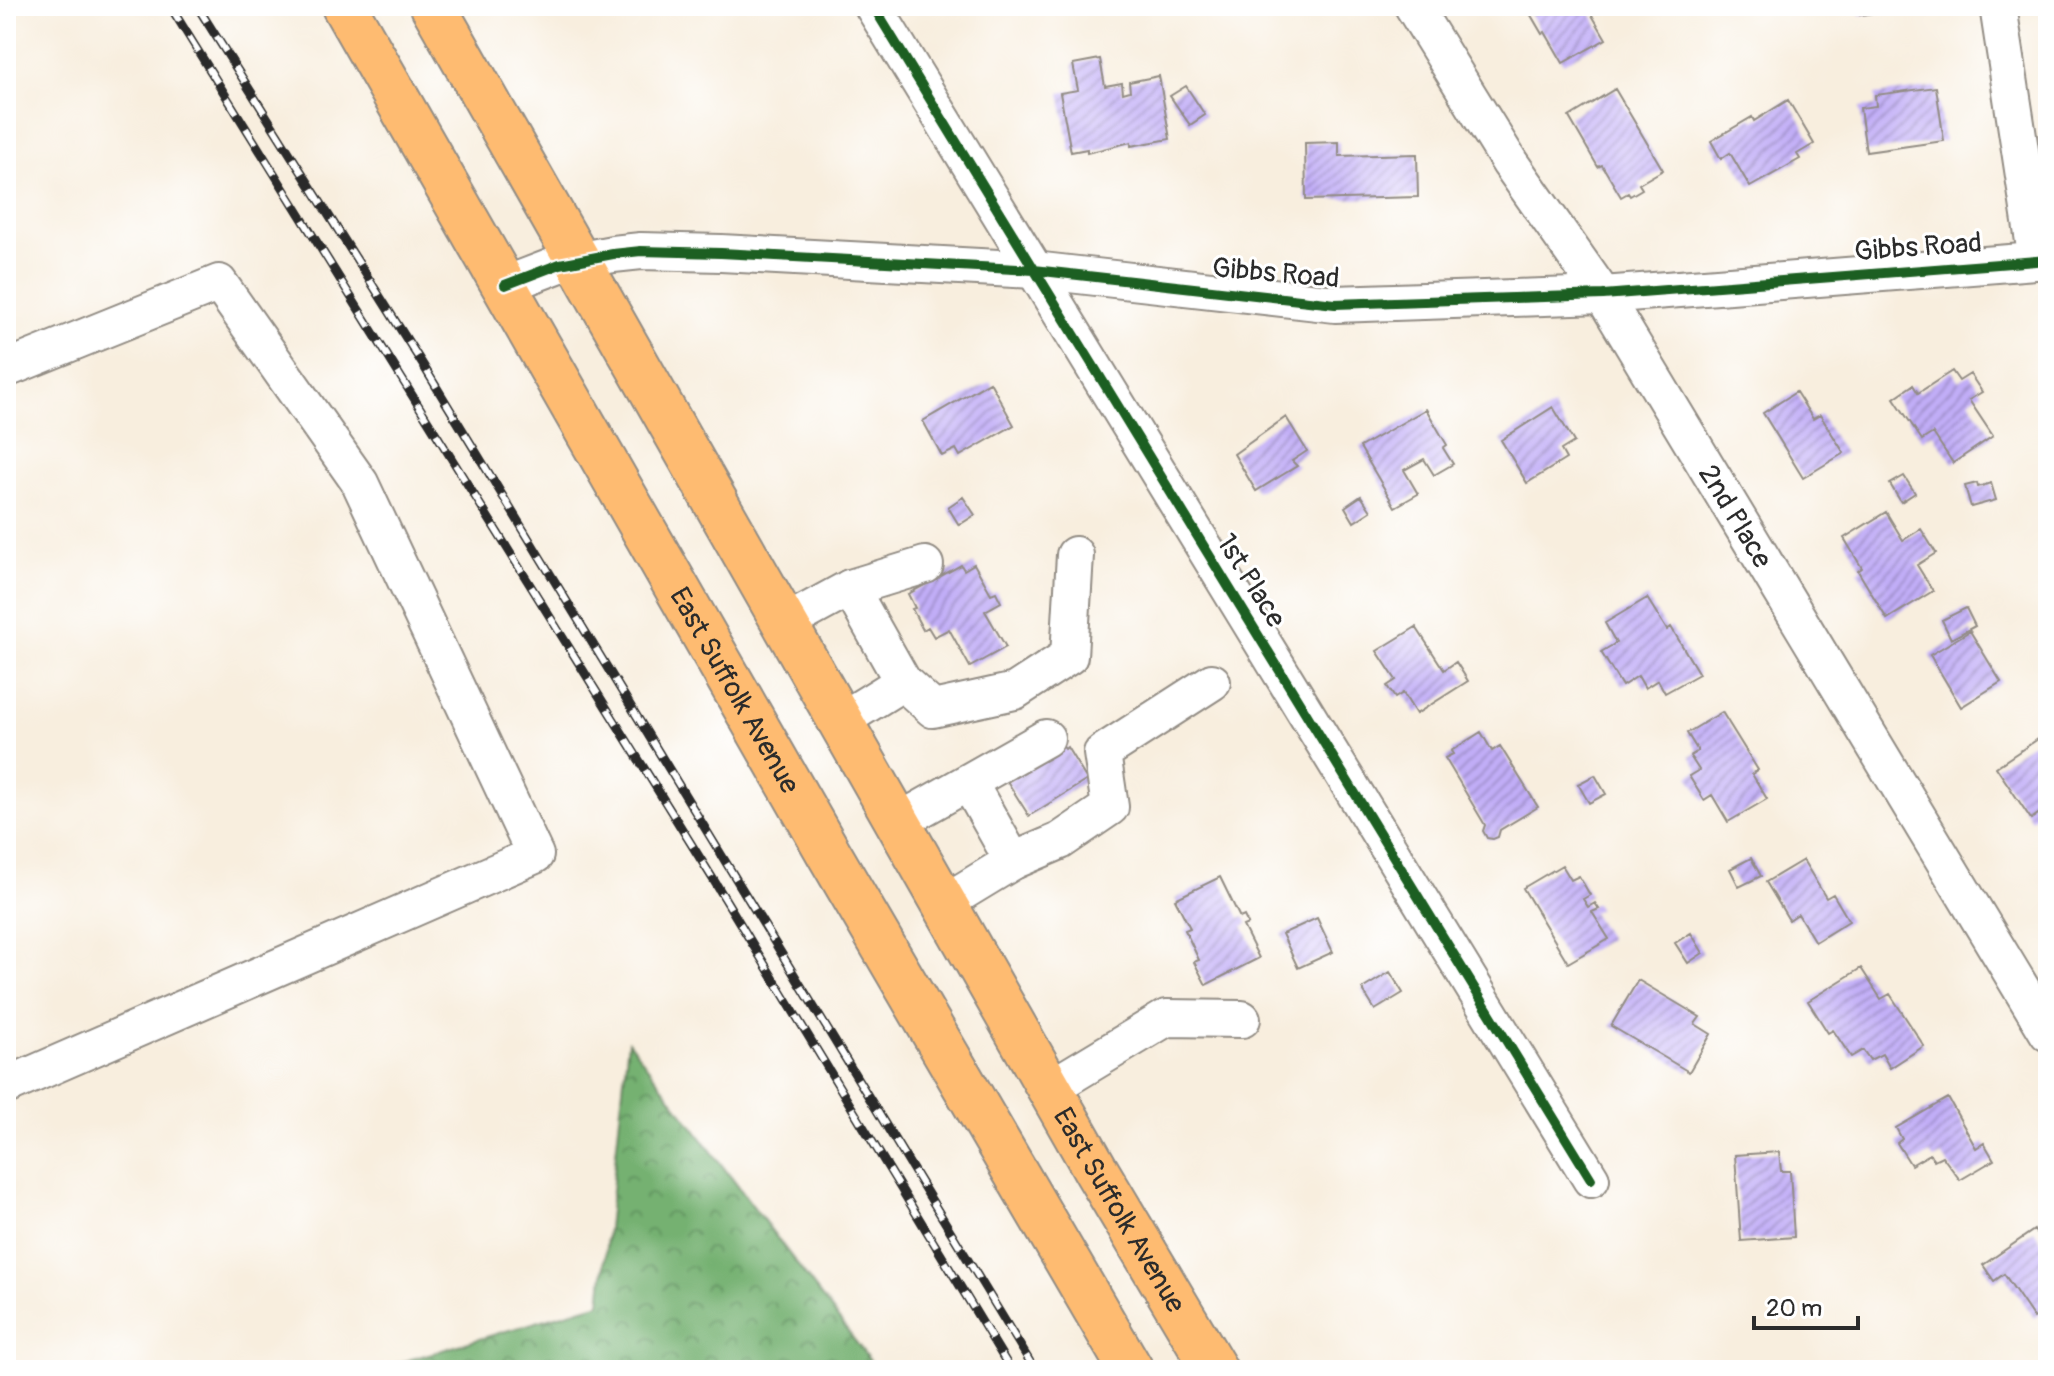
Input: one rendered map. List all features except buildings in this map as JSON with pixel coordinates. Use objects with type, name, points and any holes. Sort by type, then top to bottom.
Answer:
[{"type":"main road","name":"East Suffolk Avenue","points":[[344,6],[831,857],[1131,1370]]},
{"type":"main road","name":"East Suffolk Avenue","points":[[433,6],[1050,1088],[1215,1370]]},
{"type":"street","name":"1st Place","points":[[873,6],[1591,1179]]},
{"type":"street","name":"2nd Place","points":[[1413,6],[1510,163],[1603,295],[2048,1033]]},
{"type":"street","points":[[1998,6],[2042,260]]},
{"type":"street","name":"Gibbs Road","points":[[505,285],[578,260],[641,251],[1034,270],[1335,304],[1603,295],[2042,260]]},
{"type":"street","points":[[6,369],[219,283],[360,483],[535,855],[6,1086]]},
{"type":"street","points":[[850,588],[903,682],[933,709],[1015,691],[1069,656],[1075,555]]},
{"type":"street","points":[[784,624],[850,588],[925,565]]},
{"type":"street","points":[[840,721],[903,682]]},
{"type":"street","points":[[944,903],[1013,861],[1060,841],[1110,807],[1102,753],[1212,682]]},
{"type":"street","points":[[898,822],[1046,738]]},
{"type":"street","points":[[969,783],[1013,861]]},
{"type":"street","points":[[1050,1088],[1166,1018],[1242,1019]]},
{"type":"green space","points":[[628,1041],[877,1370],[375,1370],[600,1303]]},
{"type":"railway","points":[[170,6],[713,879],[1011,1370]]},
{"type":"railway","points":[[197,6],[423,365],[1035,1370]]},
{"type":"cycle path","points":[[873,6],[1591,1179]]},
{"type":"cycle path","points":[[505,285],[560,264],[641,251],[1034,270],[1335,304],[1603,295],[2048,260]]}]
